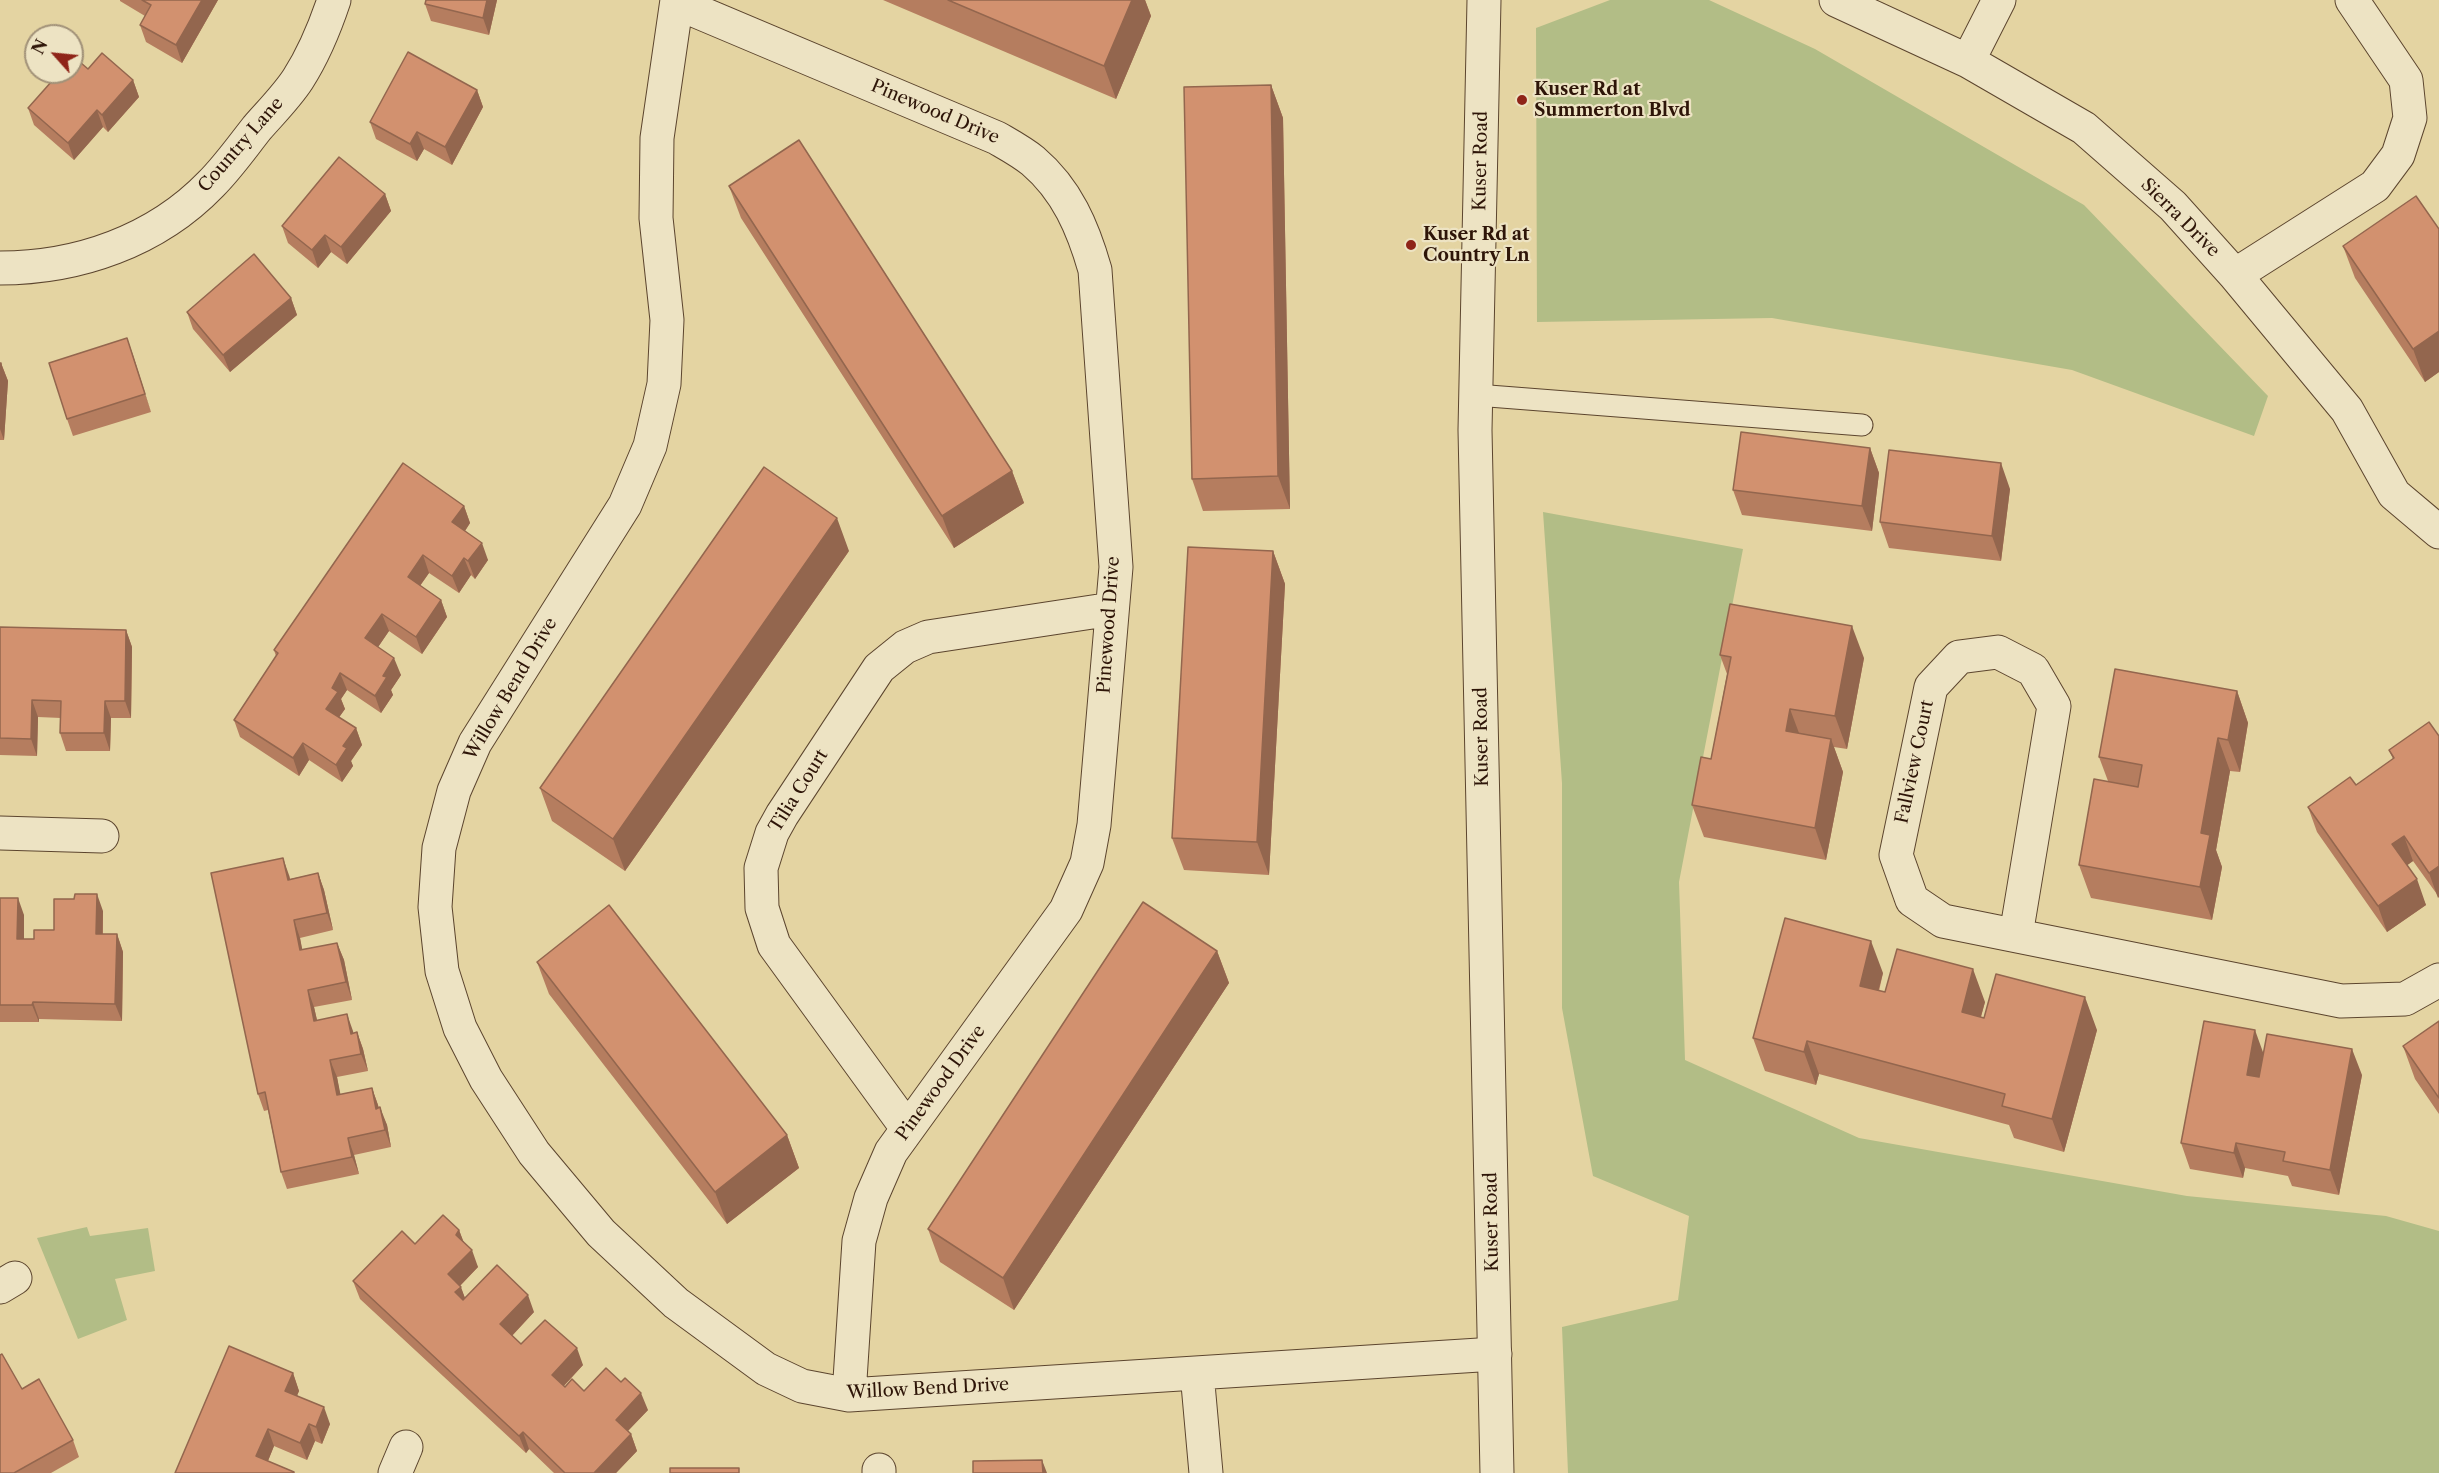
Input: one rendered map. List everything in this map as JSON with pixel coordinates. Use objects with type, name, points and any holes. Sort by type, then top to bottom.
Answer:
[{"type":"street","name":"Country Lane","points":[[0,268],[61,264],[108,250],[149,232],[189,204],[211,184],[297,80],[325,29],[334,0]]},
{"type":"street","name":"Kuser Road","points":[[1484,0],[1476,395],[1497,1473]]},
{"type":"street","name":"Sierra Drive","points":[[1836,0],[1968,61],[2084,128],[2173,206],[2235,275],[2347,410],[2394,494],[2439,532]]},
{"type":"street","points":[[1968,61],[1999,0]]},
{"type":"street","points":[[2235,275],[2375,186],[2398,156],[2410,118],[2406,80],[2352,0]]},
{"type":"street","name":"Pinewood Drive","points":[[677,2],[998,138],[1033,161],[1062,192],[1084,232],[1095,270],[1116,567],[1094,825],[1087,863],[1066,910],[891,1152],[871,1197],[859,1241],[849,1395]]},
{"type":"street","name":"Willow Bend Drive","points":[[677,2],[657,138],[656,218],[667,320],[664,384],[650,446],[626,505],[475,743],[454,791],[439,848],[435,907],[442,971],[460,1028],[486,1078],[534,1153],[601,1233],[676,1304],[766,1369],[802,1386],[849,1395],[1495,1354]]},
{"type":"street","name":"Tilia Court","points":[[907,1128],[774,945],[762,909],[761,868],[772,833],[879,668],[904,647],[928,636],[1112,609]]},
{"type":"street","name":"Fallview Court","points":[[2016,935],[2054,706],[2033,670],[1998,652],[1959,657],[1931,687],[1896,855],[1912,900],[1943,921],[2341,1001],[2405,999],[2439,980]]},
{"type":"street","points":[[0,833],[102,836]]},
{"type":"street","points":[[1197,1373],[1206,1473]]},
{"type":"lane","points":[[1476,395],[1862,424]]},
{"type":"green space","points":[[1610,0],[1709,0],[1815,49],[2084,205],[2268,396],[2254,436],[2072,370],[1772,318],[1537,322],[1536,28]]},
{"type":"green space","points":[[1543,512],[1743,549],[1679,882],[1685,1060],[1859,1138],[2187,1196],[2386,1216],[2439,1231],[2439,1473],[1568,1473],[1562,1327],[1678,1300],[1689,1216],[1593,1176],[1562,1008],[1562,783]]},
{"type":"green space","points":[[87,1227],[90,1236],[148,1228],[155,1271],[115,1279],[127,1320],[78,1339],[37,1238]]},
{"type":"building","points":[[142,0],[202,0],[176,45],[140,25],[151,5]]},
{"type":"building","points":[[426,0],[487,0],[483,18],[425,4]]},
{"type":"building","points":[[948,0],[1132,0],[1104,66]]},
{"type":"building","points":[[408,52],[477,90],[445,147],[417,132],[410,144],[370,122]]},
{"type":"building","points":[[102,53],[133,80],[102,115],[97,110],[68,143],[28,108],[49,84],[84,84],[84,66],[88,69]]},
{"type":"building","points":[[1271,85],[1278,476],[1192,479],[1184,87]]},
{"type":"building","points":[[799,140],[1012,471],[942,516],[729,186]]},
{"type":"building","points":[[339,157],[385,194],[341,247],[325,235],[312,250],[282,226]]},
{"type":"building","points":[[2416,196],[2439,229],[2439,331],[2413,349],[2343,246]]},
{"type":"building","points":[[254,254],[291,298],[223,355],[187,312]]},
{"type":"building","points":[[127,338],[145,394],[67,419],[49,363]]},
{"type":"building","points":[[1741,432],[1870,448],[1862,506],[1733,490]]},
{"type":"building","points":[[1889,450],[2001,463],[1992,536],[1880,522]]},
{"type":"building","points":[[403,463],[464,506],[452,522],[482,543],[468,561],[464,558],[452,576],[423,555],[408,577],[441,600],[416,637],[382,614],[365,638],[394,658],[383,676],[387,677],[375,696],[340,673],[332,688],[338,692],[326,709],[356,728],[343,746],[347,748],[336,765],[303,743],[293,758],[234,720],[278,653],[274,650]]},
{"type":"building","points":[[764,467],[837,518],[613,839],[540,788]]},
{"type":"building","points":[[1188,547],[1273,551],[1257,842],[1172,838]]},
{"type":"building","points":[[1730,604],[1852,626],[1835,716],[1790,709],[1786,731],[1831,739],[1815,828],[1692,805],[1701,757],[1711,759],[1731,657],[1720,655]]},
{"type":"building","points":[[0,627],[126,630],[125,701],[105,701],[104,733],[60,733],[61,701],[32,700],[31,739],[0,738]]},
{"type":"building","points":[[2115,669],[2237,691],[2228,740],[2218,738],[2201,833],[2210,835],[2200,887],[2079,865],[2094,779],[2138,787],[2142,765],[2099,757]]},
{"type":"building","points":[[2429,722],[2439,736],[2439,866],[2429,873],[2404,836],[2392,844],[2417,879],[2378,906],[2308,807],[2350,777],[2356,785],[2394,758],[2389,750]]},
{"type":"building","points":[[283,858],[288,880],[318,873],[327,913],[294,920],[300,950],[337,943],[346,982],[308,990],[314,1021],[347,1014],[351,1034],[357,1032],[361,1054],[330,1060],[337,1095],[372,1088],[376,1109],[380,1107],[385,1130],[348,1138],[352,1157],[281,1172],[265,1092],[258,1094],[211,873]]},
{"type":"building","points":[[75,894],[97,894],[96,934],[117,934],[115,1004],[33,1002],[32,1005],[0,1005],[0,898],[18,898],[17,939],[34,939],[34,930],[54,930],[54,899],[74,899]]},
{"type":"building","points":[[1143,902],[1217,951],[1003,1278],[928,1229]]},
{"type":"building","points":[[609,905],[787,1135],[715,1192],[537,962]]},
{"type":"building","points":[[1785,918],[1871,941],[1860,986],[1885,992],[1897,949],[1973,969],[1962,1012],[1984,1018],[1996,974],[2085,997],[2052,1119],[2002,1106],[2005,1094],[1807,1041],[1804,1052],[1753,1038]]},
{"type":"building","points":[[2204,1021],[2255,1030],[2247,1075],[2259,1077],[2267,1034],[2352,1049],[2330,1170],[2283,1161],[2285,1152],[2236,1143],[2234,1153],[2181,1143]]},
{"type":"building","points":[[2439,1021],[2439,1098],[2403,1046]]},
{"type":"building","points":[[443,1215],[459,1230],[456,1235],[472,1250],[448,1274],[461,1287],[455,1292],[463,1300],[497,1265],[528,1295],[500,1324],[521,1344],[545,1320],[577,1348],[552,1375],[565,1387],[572,1379],[584,1391],[606,1368],[621,1382],[625,1378],[641,1393],[616,1420],[631,1434],[594,1473],[565,1473],[523,1432],[519,1436],[353,1281],[402,1231],[415,1244]]},
{"type":"building","points":[[229,1346],[293,1373],[285,1391],[324,1407],[316,1427],[309,1424],[300,1443],[268,1429],[256,1456],[294,1473],[175,1473]]},
{"type":"building","points":[[2,1354],[22,1389],[39,1379],[73,1440],[14,1473],[0,1473],[0,1355]]},
{"type":"building","points":[[1042,1460],[1043,1473],[973,1473],[973,1461]]},
{"type":"building","points":[[670,1468],[739,1468],[739,1473],[670,1473]]},
{"type":"place","name":"Kuser Rd at Summerton Blvd","points":[[1522,100]]},
{"type":"place","name":"Kuser Rd at Country Ln","points":[[1411,245]]}]
